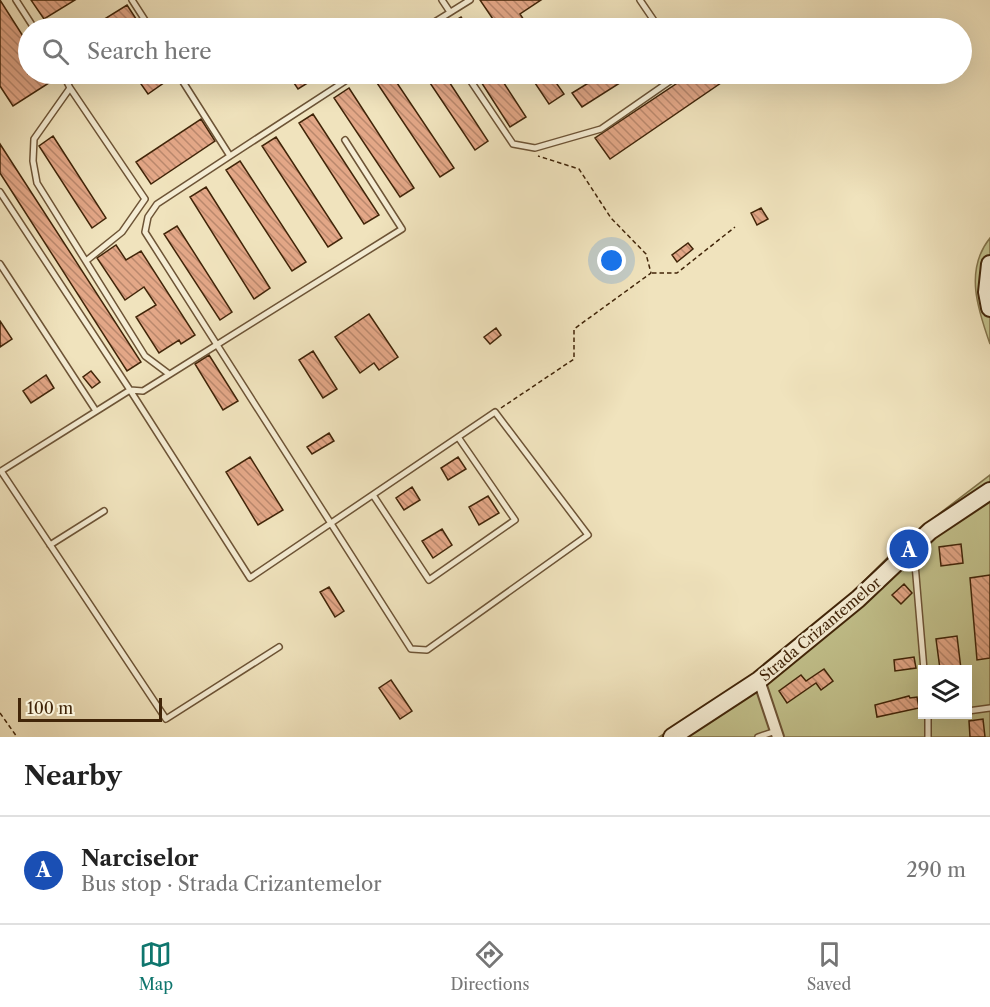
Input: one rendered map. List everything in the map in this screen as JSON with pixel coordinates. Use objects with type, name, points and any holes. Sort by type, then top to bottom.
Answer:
[{"type":"street","points":[[990,264],[987,292],[990,308]]},
{"type":"street","name":"Strada Crizantemelor","points":[[672,737],[759,680],[858,599],[945,519],[990,492]]},
{"type":"street","points":[[759,680],[777,734]]},
{"type":"lane","points":[[16,0],[28,18]]},
{"type":"lane","points":[[132,0],[144,18]]},
{"type":"lane","points":[[442,0],[450,12]]},
{"type":"lane","points":[[444,18],[470,0]]},
{"type":"lane","points":[[640,0],[652,18]]},
{"type":"lane","points":[[68,84],[145,199],[122,232],[86,261]]},
{"type":"lane","points":[[184,84],[230,156]]},
{"type":"lane","points":[[0,192],[250,578],[331,524],[495,412],[588,535],[427,650],[411,649],[331,524],[145,232],[148,217],[157,204],[341,84]]},
{"type":"lane","points":[[473,84],[513,144],[536,148],[601,129],[666,84]]},
{"type":"lane","points":[[70,88],[34,139],[33,161],[37,183],[146,356],[169,374]]},
{"type":"lane","points":[[279,647],[166,719],[0,471],[130,390],[142,391],[402,229],[345,140]]},
{"type":"lane","points":[[0,264],[96,411]]},
{"type":"lane","points":[[373,495],[429,580],[515,520],[458,437]]},
{"type":"lane","points":[[50,545],[104,511]]},
{"type":"lane","points":[[913,548],[924,665]]},
{"type":"lane","points":[[972,710],[990,708]]},
{"type":"lane","points":[[928,719],[928,737]]},
{"type":"lane","points":[[758,737],[777,734]]},
{"type":"path","points":[[513,144],[547,161],[579,169],[611,218],[646,254],[651,273]]},
{"type":"path","points":[[495,412],[574,359],[574,328],[651,273],[677,273],[735,227]]},
{"type":"path","points":[[0,713],[17,737]]},
{"type":"shaded area","points":[[990,238],[990,344],[981,318],[975,277],[982,250]]},
{"type":"shaded area","points":[[990,475],[990,737],[659,737],[752,677],[843,602],[906,539]]},
{"type":"building","points":[[0,0],[18,28],[18,84],[47,84],[13,106],[0,86]]},
{"type":"building","points":[[31,0],[75,0],[46,18]]},
{"type":"building","points":[[480,0],[541,0],[520,14],[523,18],[492,18]]},
{"type":"building","points":[[127,5],[135,18],[106,18]]},
{"type":"building","points":[[141,84],[162,84],[148,94]]},
{"type":"building","points":[[295,84],[306,84],[298,89]]},
{"type":"building","points":[[378,84],[398,84],[454,168],[440,177]]},
{"type":"building","points":[[431,84],[451,84],[488,141],[475,150]]},
{"type":"building","points":[[482,84],[505,84],[526,117],[510,127]]},
{"type":"building","points":[[536,84],[557,84],[564,94],[549,104]]},
{"type":"building","points":[[587,84],[618,84],[582,107],[572,93]]},
{"type":"building","points":[[676,84],[719,84],[610,159],[595,138]]},
{"type":"building","points":[[349,88],[414,188],[400,197],[334,98]]},
{"type":"building","points":[[313,114],[379,215],[364,224],[299,123]]},
{"type":"building","points":[[201,119],[215,141],[151,184],[136,162]]},
{"type":"building","points":[[53,136],[106,218],[92,228],[39,146]]},
{"type":"building","points":[[276,137],[342,238],[328,247],[262,146]]},
{"type":"building","points":[[0,144],[141,362],[127,371],[0,173]]},
{"type":"building","points":[[240,161],[306,262],[292,271],[226,170]]},
{"type":"building","points":[[206,187],[270,288],[254,299],[190,197]]},
{"type":"building","points":[[761,208],[768,219],[757,225],[751,213]]},
{"type":"building","points":[[177,226],[232,312],[220,320],[164,234]]},
{"type":"building","points":[[688,243],[693,249],[677,262],[672,255]]},
{"type":"building","points":[[116,245],[126,260],[141,251],[195,335],[181,344],[179,340],[159,353],[136,317],[156,305],[144,287],[125,300],[97,258]]},
{"type":"building","points":[[369,314],[398,357],[379,370],[374,363],[360,373],[335,337]]},
{"type":"building","points":[[0,321],[12,339],[0,347]]},
{"type":"building","points":[[496,328],[501,335],[490,344],[484,337]]},
{"type":"building","points":[[313,351],[337,389],[323,398],[299,360]]},
{"type":"building","points":[[209,355],[238,401],[223,410],[195,364]]},
{"type":"building","points":[[91,371],[100,382],[92,388],[83,377]]},
{"type":"building","points":[[46,375],[54,388],[31,403],[23,391]]},
{"type":"building","points":[[329,433],[334,441],[312,454],[307,447]]},
{"type":"building","points":[[250,457],[283,510],[258,525],[226,472]]},
{"type":"building","points":[[458,457],[466,469],[448,480],[441,468]]},
{"type":"building","points":[[412,487],[420,500],[404,510],[396,498]]},
{"type":"building","points":[[488,496],[499,513],[479,525],[469,507]]},
{"type":"building","points":[[442,529],[452,545],[433,558],[422,541]]},
{"type":"building","points":[[961,544],[963,563],[941,566],[939,547]]},
{"type":"building","points":[[990,575],[990,658],[977,660],[970,578]]},
{"type":"building","points":[[904,584],[912,593],[901,604],[892,595]]},
{"type":"building","points":[[329,587],[344,611],[335,617],[320,592]]},
{"type":"building","points":[[957,636],[961,665],[939,665],[936,639]]},
{"type":"building","points":[[914,657],[916,668],[895,671],[894,660]]},
{"type":"building","points":[[824,669],[833,681],[821,690],[816,683],[787,703],[779,691],[801,675],[806,681]]},
{"type":"building","points":[[391,680],[412,711],[400,719],[379,688]]},
{"type":"building","points":[[909,696],[910,698],[917,697],[918,708],[877,717],[875,705]]},
{"type":"building","points":[[983,719],[985,737],[970,737],[969,721]]},
{"type":"place","name":"Narciselor","points":[[909,549]]}]
